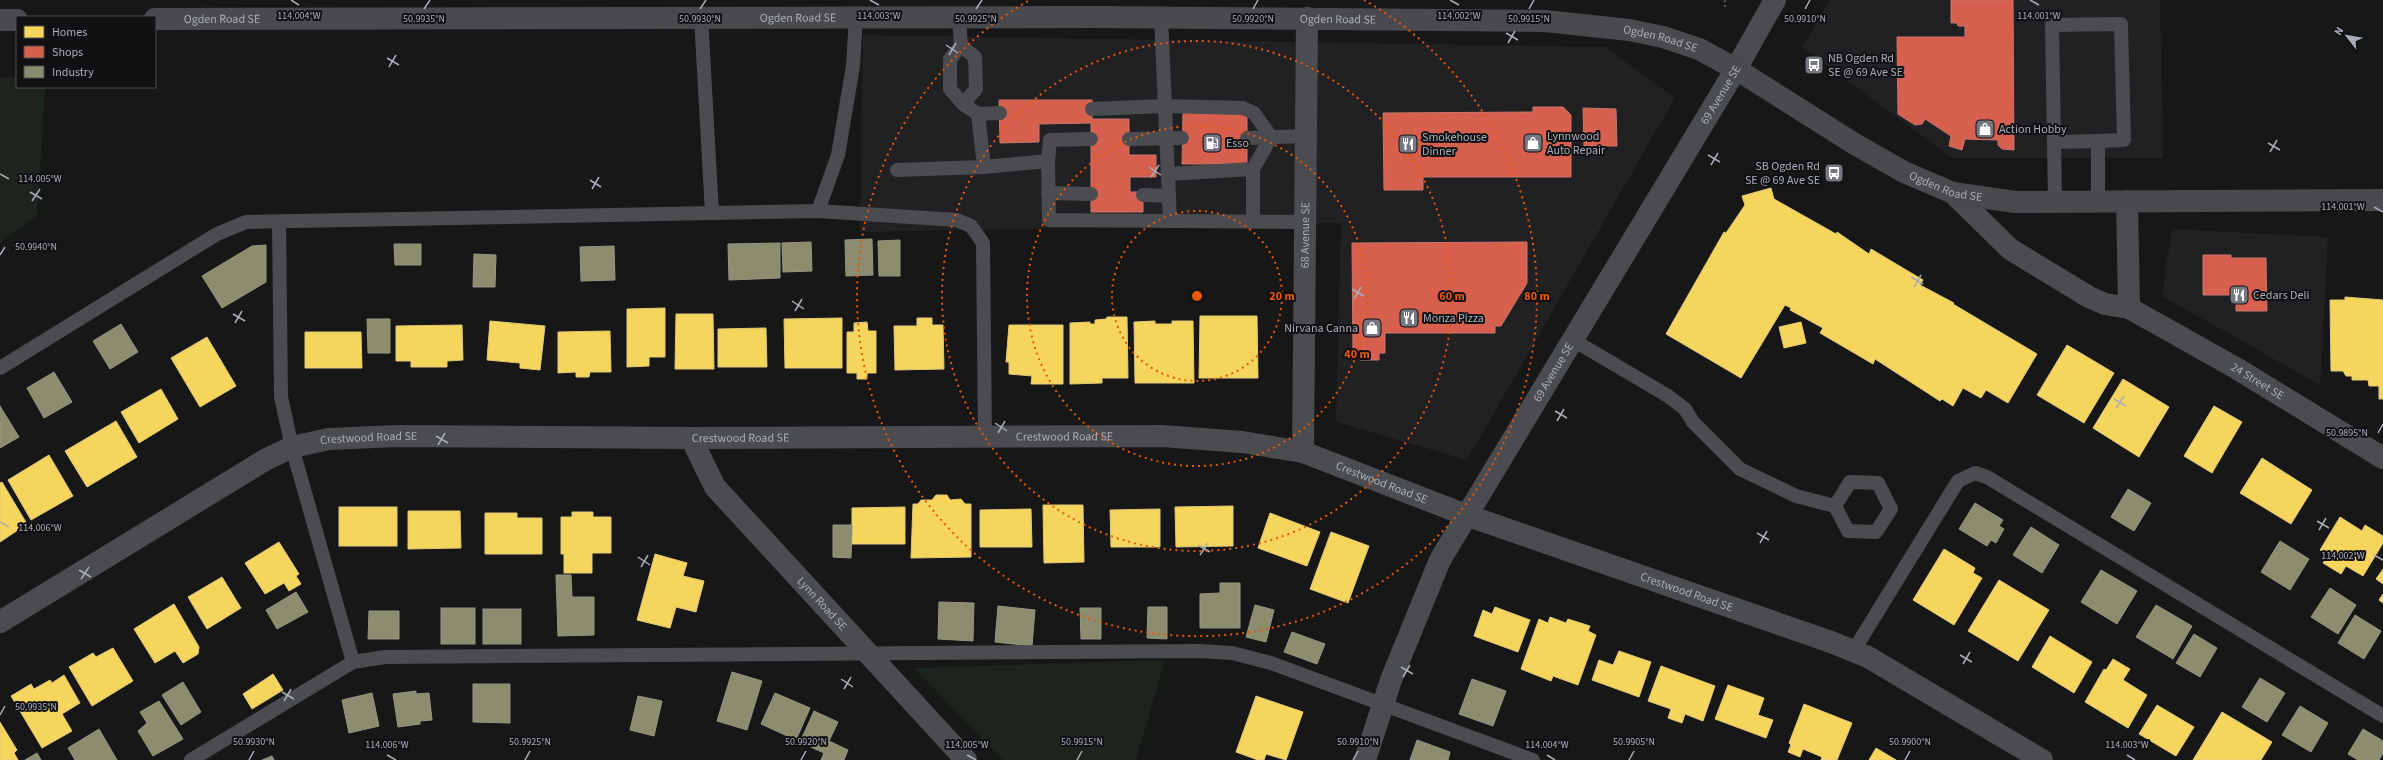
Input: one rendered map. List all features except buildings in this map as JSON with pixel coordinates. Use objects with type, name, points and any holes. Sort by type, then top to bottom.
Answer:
[{"type":"street","name":"69 Avenue SE","points":[[1365,760],[1382,706],[1423,596],[1440,560],[1736,69],[1775,0]]},
{"type":"street","name":"Ogden Road SE","points":[[156,19],[1161,17],[1545,21],[1583,24],[1663,37],[1698,49],[1736,69],[1853,143],[1904,172],[1953,193],[2015,202],[2383,200]]},
{"type":"street","name":"68 Avenue SE","points":[[1303,452],[1307,18]]},
{"type":"street","points":[[0,20],[16,20]]},
{"type":"street","name":"24 Street SE","points":[[1953,193],[2010,249],[2089,297],[2105,304],[2129,308],[2379,451]]},
{"type":"street","points":[[2127,201],[2129,308]]},
{"type":"street","name":"Crestwood Road SE","points":[[0,622],[258,464],[292,447],[329,439],[397,436],[691,438],[1162,436],[1242,442],[1303,452],[1466,515],[1854,650],[2042,760]]},
{"type":"street","name":"Lynn Road SE","points":[[691,438],[714,487],[966,760]]},
{"type":"lane","points":[[701,17],[712,213]]},
{"type":"lane","points":[[818,211],[838,155],[853,66],[856,17]]},
{"type":"lane","points":[[959,17],[961,46],[950,59],[950,89],[963,104],[978,114],[1000,113]]},
{"type":"lane","points":[[1161,17],[1170,221]]},
{"type":"lane","points":[[2054,142],[2124,140],[2121,24],[2052,25],[2055,201]]},
{"type":"lane","points":[[961,46],[975,57],[976,90],[963,104]]},
{"type":"lane","points":[[1092,109],[1165,106],[1244,108],[1254,113],[1271,136]]},
{"type":"lane","points":[[978,114],[984,167]]},
{"type":"lane","points":[[1253,221],[1253,169],[1271,136]]},
{"type":"lane","points":[[1247,138],[1306,136]]},
{"type":"lane","points":[[1130,139],[1182,138]]},
{"type":"lane","points":[[1091,140],[1050,140],[1048,161],[1049,220],[1305,222]]},
{"type":"lane","points":[[2098,141],[2098,201]]},
{"type":"lane","points":[[897,170],[984,167],[1048,161]]},
{"type":"lane","points":[[1168,174],[1253,169]]},
{"type":"lane","points":[[1048,194],[1091,194]]},
{"type":"lane","points":[[1143,195],[1169,196]]},
{"type":"lane","points":[[0,368],[217,234],[246,222],[818,211],[956,220],[971,226],[982,243],[985,437]]},
{"type":"lane","points":[[279,222],[281,397],[292,447],[353,662]]},
{"type":"lane","points":[[1573,340],[1668,396],[1685,409],[1693,422],[1740,469],[1796,496],[1835,506]]},
{"type":"lane","points":[[1854,650],[1958,481],[1975,473],[1987,477],[2383,716]]},
{"type":"lane","points":[[191,760],[353,662],[385,657],[869,655],[1199,651],[1232,653],[1271,663],[1382,706],[1533,760]]},
{"type":"path","points":[[1725,0],[1725,8]]},
{"type":"shaded area","points":[[1830,0],[2160,0],[2163,158],[1952,158],[1802,47]]},
{"type":"shaded area","points":[[863,35],[1605,47],[1675,98],[1467,460],[1336,422],[1341,223],[860,232]]},
{"type":"shaded area","points":[[0,77],[16,77],[16,88],[45,88],[37,215],[0,243]]},
{"type":"shaded area","points":[[2172,229],[2328,237],[2320,385],[2162,296]]},
{"type":"shaded area","points":[[1165,660],[1136,760],[1003,760],[914,668]]},
{"type":"place","name":"NB Ogden Rd SE @ 69 Ave SE","points":[[1814,65]]},
{"type":"place","name":"Action Hobby","points":[[1985,129]]},
{"type":"place","name":"Esso","points":[[1212,143]]},
{"type":"place","name":"Lynnwood Auto Repair","points":[[1533,143]]},
{"type":"place","name":"Smokehouse Dinner","points":[[1408,144]]},
{"type":"place","name":"SB Ogden Rd SE @ 69 Ave SE","points":[[1834,173]]},
{"type":"place","name":"Cedars Deli","points":[[2239,295]]},
{"type":"place","name":"Monza Pizza","points":[[1409,318]]},
{"type":"place","name":"Nirvana Canna","points":[[1372,328]]}]
